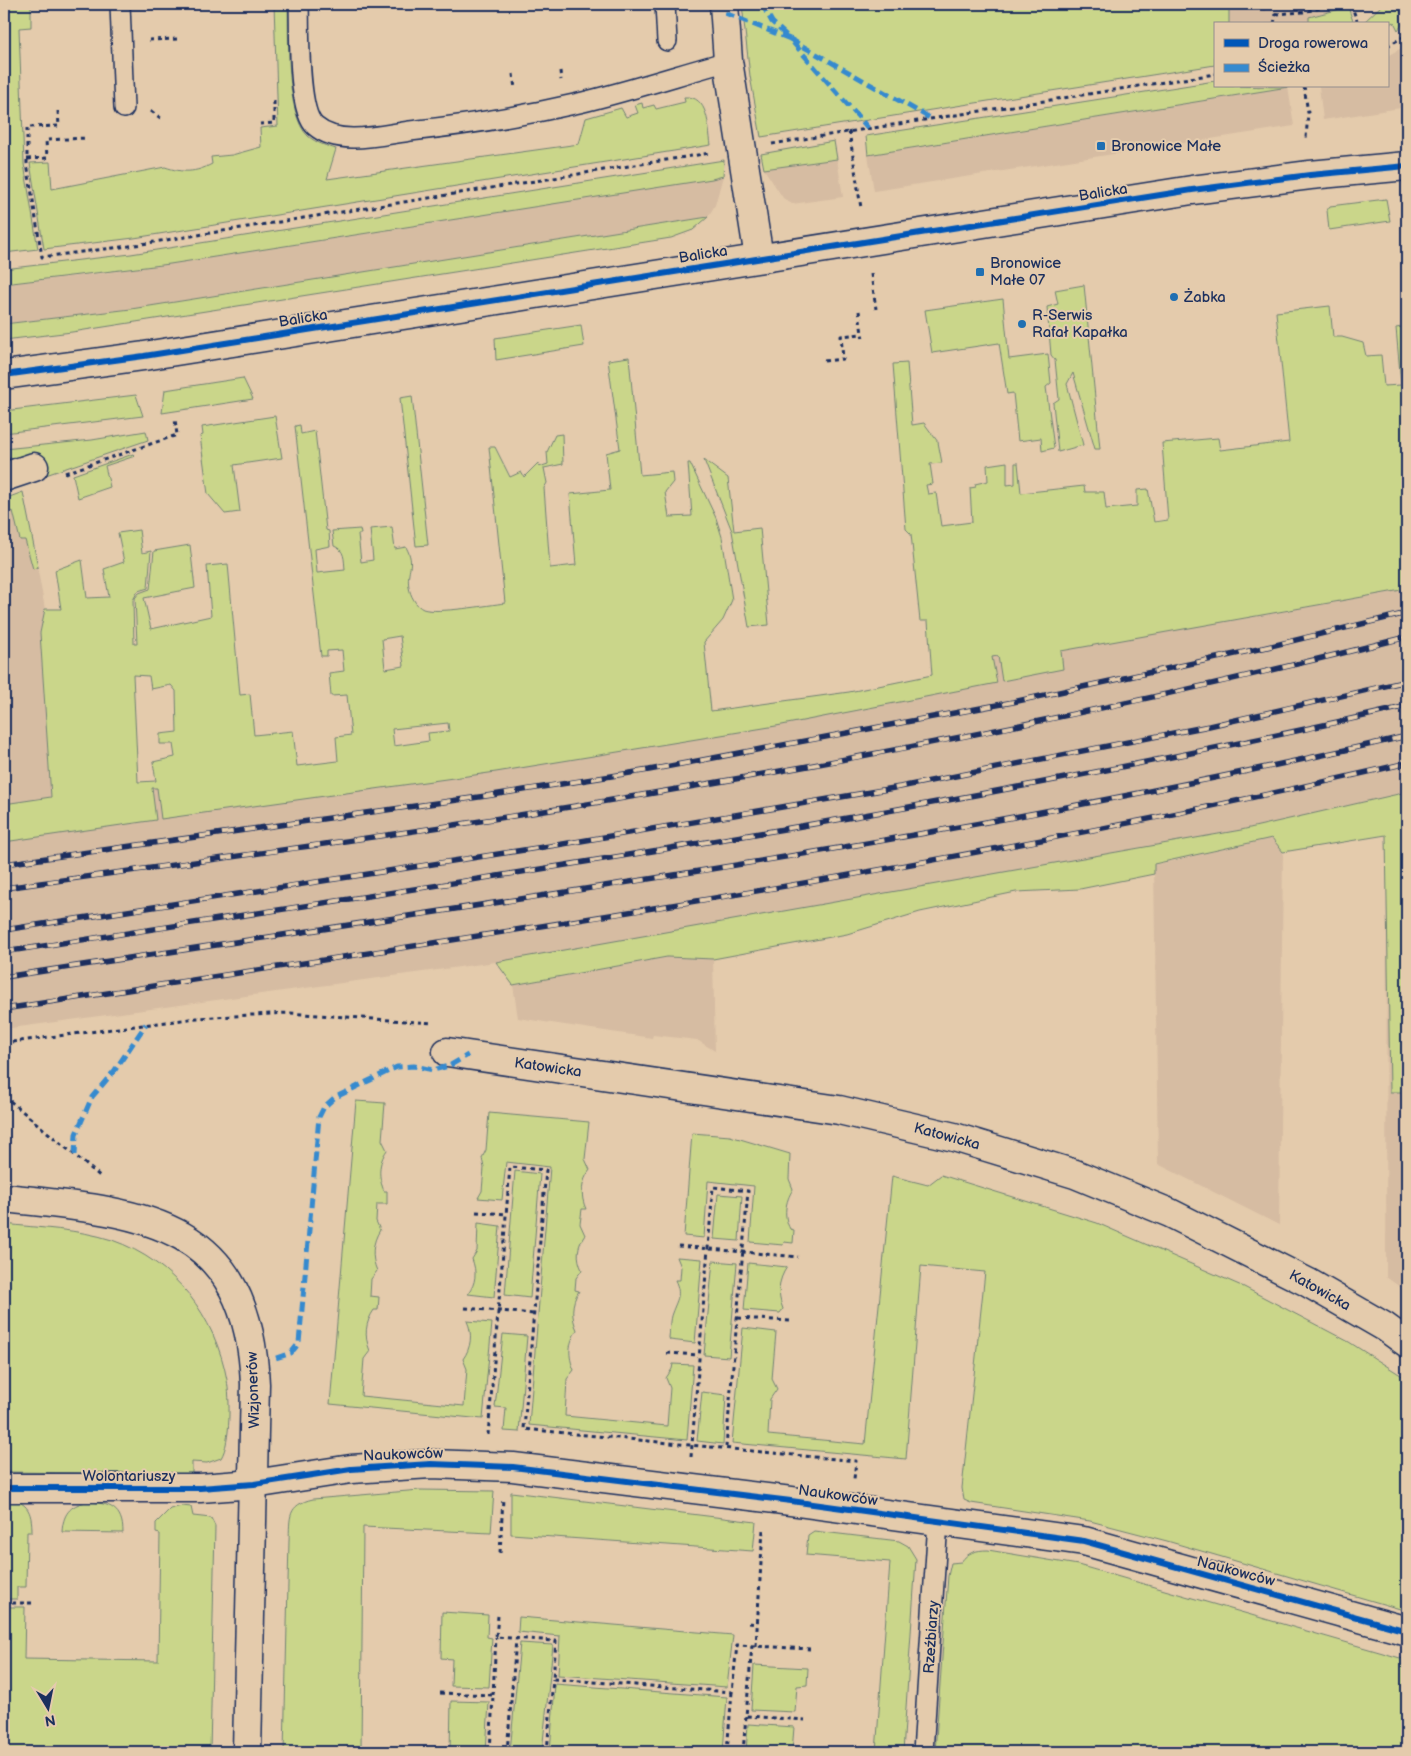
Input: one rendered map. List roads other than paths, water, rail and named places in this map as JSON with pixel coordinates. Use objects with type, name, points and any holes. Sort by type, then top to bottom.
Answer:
[{"type":"street","points":[[724,4],[728,61],[759,258]]},
{"type":"street","name":"Balicka","points":[[4,375],[153,354],[1192,190],[1310,175],[1407,166]]},
{"type":"street","points":[[4,478],[34,467]]},
{"type":"street","name":"Katowicka","points":[[447,1052],[839,1110],[954,1137],[1075,1174],[1170,1213],[1307,1282],[1385,1327],[1407,1343]]},
{"type":"street","name":"Wizjonerów","points":[[4,1198],[75,1205],[142,1218],[184,1236],[214,1262],[239,1300],[250,1334],[255,1384],[247,1752]]},
{"type":"street","name":"Naukowców","points":[[254,1484],[352,1469],[431,1464],[504,1467],[938,1521],[1084,1541],[1407,1631]]},
{"type":"street","name":"Wolontariuszy","points":[[4,1488],[181,1489],[254,1484]]},
{"type":"lane","points":[[120,4],[124,108]]},
{"type":"lane","points":[[299,4],[303,98],[306,114],[314,125],[336,137],[377,135],[477,123],[538,112],[588,101],[728,61]]},
{"type":"lane","points":[[665,4],[667,41]]},
{"type":"lane","name":"Rzeźbiarzy","points":[[923,1752],[938,1521]]},
{"type":"railway","points":[[4,864],[486,796],[649,770],[1013,702],[1263,648],[1407,613]]},
{"type":"railway","points":[[4,888],[403,833],[835,761],[1122,704],[1407,637]]},
{"type":"railway","points":[[4,930],[563,844],[900,787],[1209,726],[1407,681]]},
{"type":"railway","points":[[4,952],[556,867],[832,821],[1144,762],[1294,732],[1407,706]]},
{"type":"railway","points":[[4,977],[708,870],[884,840],[1059,809],[1407,736]]},
{"type":"railway","points":[[4,1009],[532,928],[884,869],[1059,837],[1233,802],[1407,763]]},
{"type":"place","name":"Bronowice Małe","points":[[1101,146]]},
{"type":"place","name":"Bronowice Małe 07","points":[[980,272]]},
{"type":"place","name":"Żabka","points":[[1174,297]]},
{"type":"place","name":"R-Serwis Rafał Kapałka","points":[[1022,324]]}]
